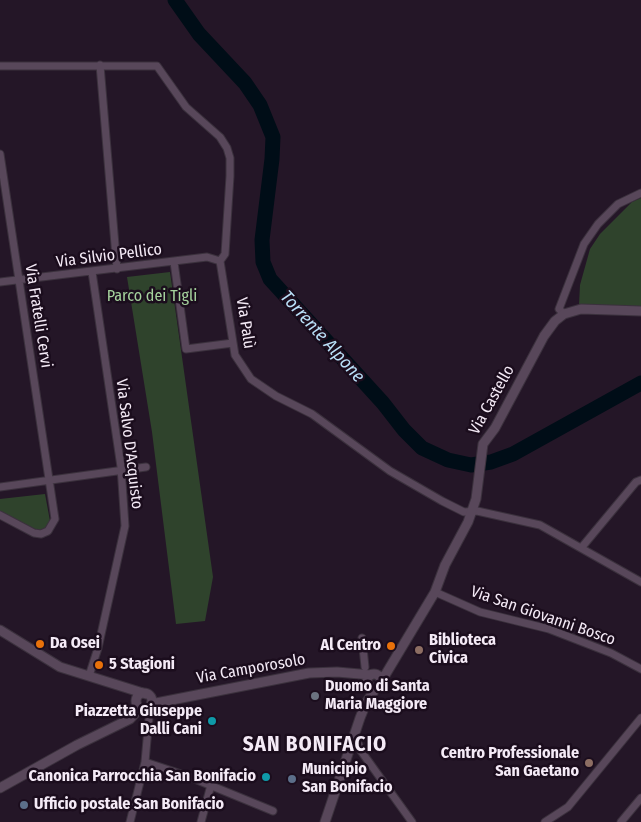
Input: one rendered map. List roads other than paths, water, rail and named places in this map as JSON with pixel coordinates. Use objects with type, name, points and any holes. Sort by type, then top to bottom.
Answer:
[{"type":"street","points":[[0,66],[100,65],[117,269]]},
{"type":"street","name":"Via Palù","points":[[100,65],[157,66],[186,107],[215,132],[227,148],[230,158],[230,176],[224,254],[220,261],[223,267],[235,355],[245,371],[263,388],[312,414],[390,471],[421,491],[464,512],[540,525],[641,582]]},
{"type":"street","name":"Via Fratelli Cervi","points":[[0,154],[54,519],[48,531],[42,534],[34,533],[0,515]]},
{"type":"street","points":[[641,193],[618,204],[598,224],[584,244],[559,309],[564,314],[581,310],[641,311]]},
{"type":"street","name":"Via Silvio Pellico","points":[[0,282],[207,257],[220,261]]},
{"type":"street","points":[[174,262],[186,349],[233,343]]},
{"type":"street","name":"Via Salvo D'Acquisto","points":[[89,676],[98,648],[125,526],[119,470],[121,466],[92,272]]},
{"type":"street","name":"Via Castello","points":[[373,681],[394,659],[435,592],[445,565],[472,512],[478,486],[483,444],[495,428],[544,336],[554,321],[564,314]]},
{"type":"street","points":[[0,487],[49,482],[146,467]]},
{"type":"street","points":[[582,547],[636,482],[641,480]]},
{"type":"street","name":"Via San Giovanni Bosco","points":[[435,592],[480,612],[549,629],[611,653],[641,669]]},
{"type":"street","points":[[0,630],[60,667],[121,685],[145,702],[150,721],[145,762],[130,822]]},
{"type":"street","points":[[362,638],[365,667]]},
{"type":"street","name":"Via Camporosolo","points":[[0,788],[77,745],[130,719],[145,702],[249,686],[309,673],[347,673],[373,681]]},
{"type":"street","points":[[325,822],[373,681]]},
{"type":"street","points":[[545,822],[568,807],[641,718]]},
{"type":"street","points":[[355,735],[361,752],[412,822]]},
{"type":"street","points":[[145,762],[212,785],[273,811]]},
{"type":"street","points":[[201,822],[212,785]]},
{"type":"street","points":[[621,822],[641,798]]},
{"type":"waterway","name":"Torrente Alpone","points":[[175,0],[199,34],[245,83],[260,105],[273,137],[262,240],[263,262],[270,279],[422,448],[448,460],[471,465],[491,462],[513,454],[641,383]]},
{"type":"place","name":"Da Osei","points":[[40,644]]},
{"type":"place","name":"Al Centro","points":[[391,646]]},
{"type":"place","name":"Biblioteca Civica","points":[[419,650]]},
{"type":"place","name":"5 Stagioni","points":[[99,665]]},
{"type":"place","name":"Duomo di Santa Maria Maggiore","points":[[315,696]]},
{"type":"place","name":"Piazzetta Giuseppe Dalli Cani","points":[[212,721]]},
{"type":"place","name":"Centro Professionale San Gaetano","points":[[589,763]]},
{"type":"place","name":"Canonica Parrocchia San Bonifacio","points":[[266,777]]},
{"type":"place","name":"Municipio San Bonifacio","points":[[292,779]]},
{"type":"place","name":"Ufficio postale San Bonifacio","points":[[24,805]]},
{"type":"district","name":"SAN BONIFACIO","points":[[315,745]]},
{"type":"park label","name":"Parco dei Tigli","points":[[152,297]]}]
